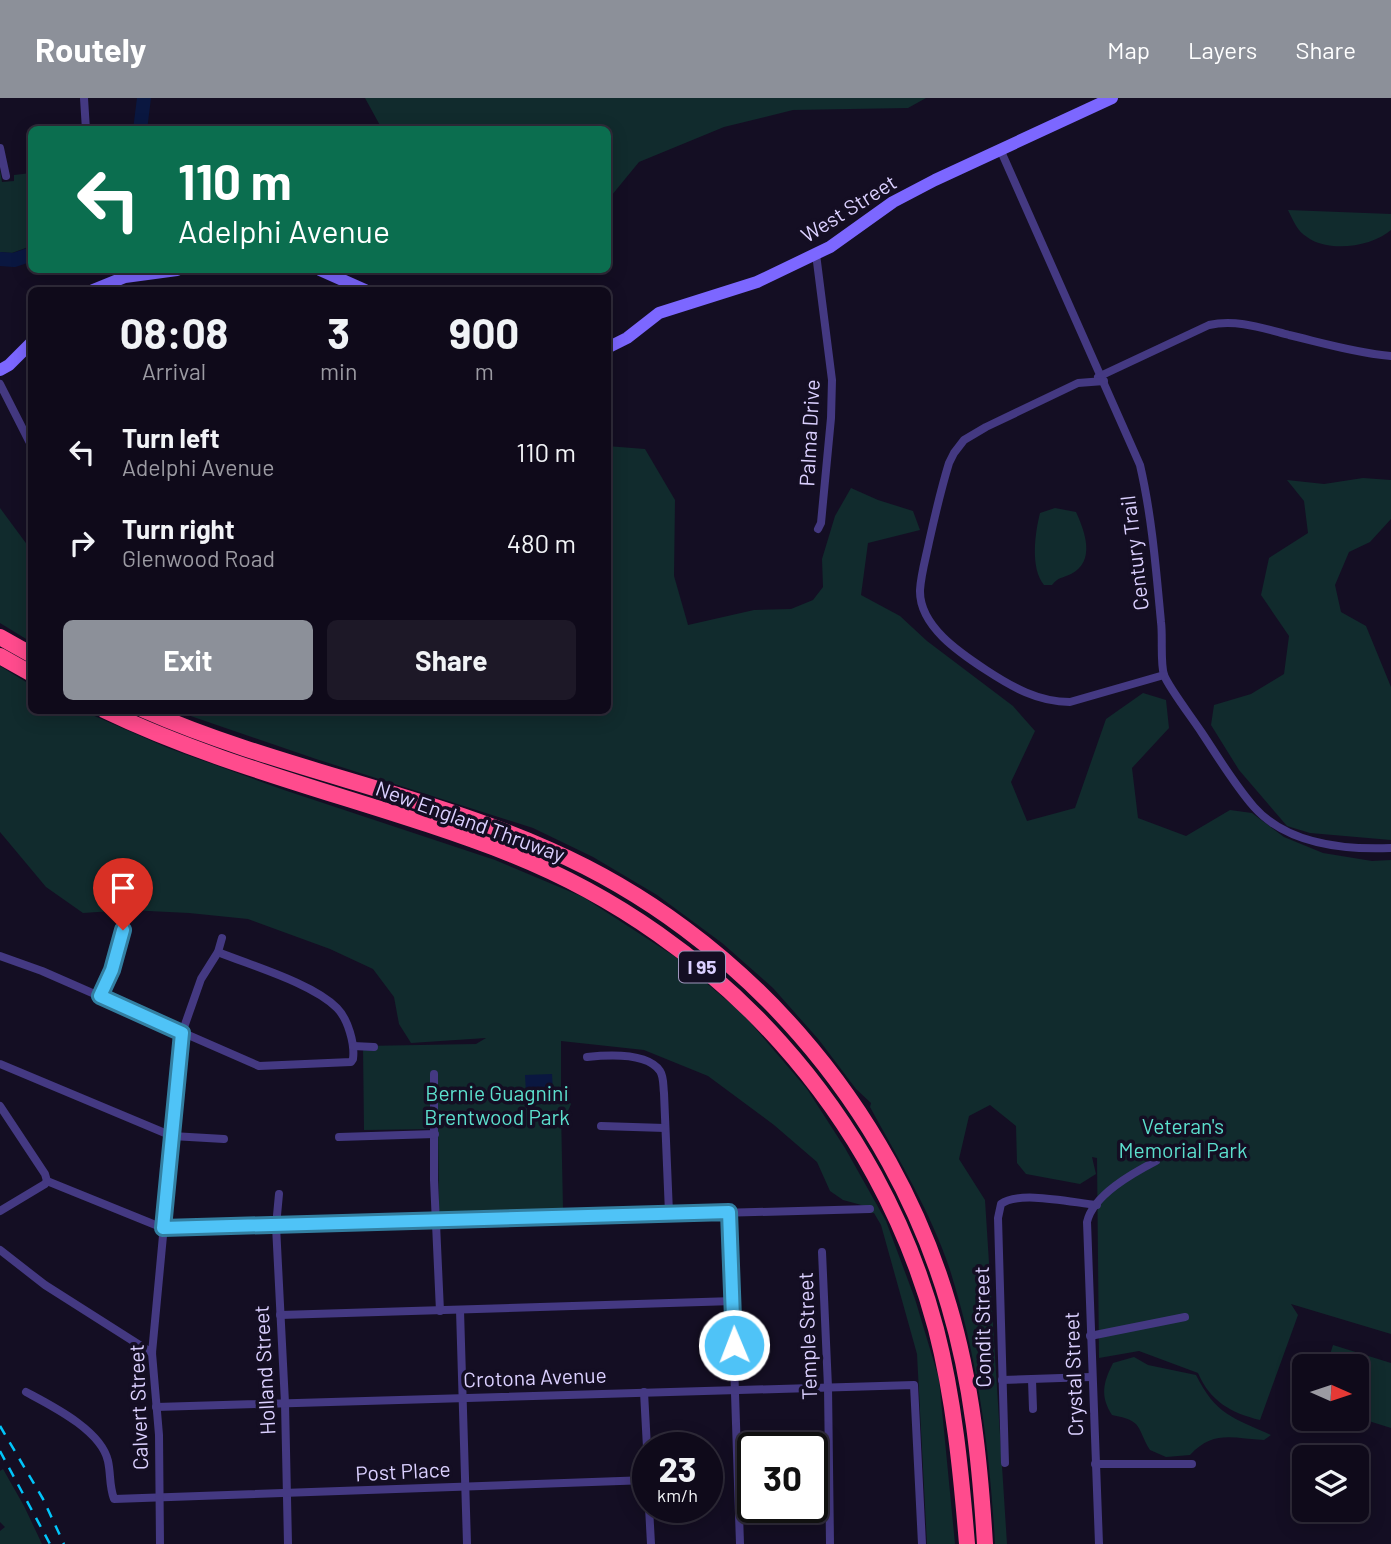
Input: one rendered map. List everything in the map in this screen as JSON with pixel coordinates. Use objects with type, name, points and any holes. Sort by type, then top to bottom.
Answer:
[{"type":"highway","points":[[0,637],[28,653]]},
{"type":"highway","points":[[0,656],[28,672]]},
{"type":"highway","name":"New England Thruway","points":[[114,714],[216,756],[485,845],[547,870],[614,905],[662,936],[708,971],[750,1010],[802,1066],[841,1120],[884,1194],[908,1246],[935,1327],[947,1382],[967,1544]]},
{"type":"highway","name":"New England Thruway","points":[[154,714],[229,743],[473,820],[552,850],[610,880],[662,912],[718,954],[760,992],[817,1055],[867,1123],[895,1173],[930,1250],[949,1304],[968,1386],[985,1544]]},
{"type":"street","points":[[84,98],[86,126]]},
{"type":"street","name":"West Street","points":[[611,346],[627,338],[659,313],[758,282],[816,254],[866,223],[893,202],[1112,98]]},
{"type":"street","points":[[0,148],[6,176]]},
{"type":"street","name":"Century Trail","points":[[1000,149],[1140,464],[1151,511],[1164,675]]},
{"type":"street","name":"Palma Drive","points":[[816,254],[832,380],[824,497],[818,529]]},
{"type":"street","points":[[100,287],[125,277],[155,273]]},
{"type":"street","points":[[327,273],[358,287]]},
{"type":"street","points":[[1391,356],[1335,346],[1242,323],[1222,322],[1209,325],[1102,378],[1085,381],[986,427],[964,440],[954,453],[943,481],[920,592],[922,603],[937,630],[956,650],[997,677],[1036,697],[1055,702],[1070,702],[1164,675],[1254,807],[1271,822],[1293,836],[1337,846],[1391,848]]},
{"type":"street","points":[[0,370],[28,346]]},
{"type":"street","points":[[0,384],[28,439]]},
{"type":"street","points":[[100,996],[112,970],[123,930]]},
{"type":"street","name":"Calvert Street","points":[[160,1544],[152,1353],[182,1033],[201,979],[218,952],[222,938]]},
{"type":"street","points":[[0,956],[100,996],[259,1066],[351,1062],[354,1054],[350,1032],[340,1010],[310,990],[218,952]]},
{"type":"street","points":[[352,1046],[374,1047]]},
{"type":"street","points":[[587,1056],[618,1055],[645,1062],[659,1069],[662,1075],[668,1213]]},
{"type":"street","points":[[0,1064],[172,1136],[224,1139]]},
{"type":"street","points":[[434,1074],[440,1311]]},
{"type":"street","points":[[0,1106],[47,1181]]},
{"type":"street","points":[[601,1126],[665,1128]]},
{"type":"street","points":[[339,1137],[435,1133]]},
{"type":"street","points":[[1097,1205],[1127,1176],[1156,1161]]},
{"type":"street","points":[[0,1211],[47,1181]]},
{"type":"street","points":[[47,1181],[163,1228],[870,1209]]},
{"type":"street","name":"Holland Street","points":[[279,1194],[276,1226],[285,1403],[288,1544]]},
{"type":"street","name":"Condit Street","points":[[1005,1463],[998,1218],[1001,1204],[1013,1199],[1035,1198],[1097,1205]]},
{"type":"street","name":"Crystal Street","points":[[1097,1205],[1089,1214],[1087,1222],[1099,1544]]},
{"type":"street","points":[[729,1212],[740,1544]]},
{"type":"street","points":[[0,1250],[45,1285],[152,1353]]},
{"type":"street","name":"Temple Street","points":[[822,1252],[828,1387],[830,1544]]},
{"type":"street","points":[[280,1315],[734,1301]]},
{"type":"street","points":[[460,1310],[467,1544]]},
{"type":"street","points":[[1090,1336],[1185,1317]]},
{"type":"street","points":[[1002,1380],[1091,1377]]},
{"type":"street","points":[[1032,1380],[1033,1409]]},
{"type":"street","name":"Crotona Avenue","points":[[156,1407],[914,1385],[922,1544]]},
{"type":"street","name":"Post Place","points":[[26,1392],[78,1423],[101,1444],[108,1462],[109,1486],[114,1499],[632,1481]]},
{"type":"street","points":[[644,1392],[646,1432]]},
{"type":"street","points":[[1095,1464],[1192,1464]]},
{"type":"street","points":[[649,1523],[650,1544]]},
{"type":"green space","points":[[365,98],[926,98],[908,108],[793,110],[724,127],[639,162],[611,196],[611,126],[380,126]]},
{"type":"green space","points":[[0,170],[2,182],[14,181],[14,175],[28,173],[28,247],[12,253],[0,252]]},
{"type":"green space","points":[[1288,210],[1391,214],[1391,230],[1362,244],[1326,245],[1304,235]]},
{"type":"green space","name":"Veteran's Memorial Park","points":[[611,446],[645,449],[675,500],[674,576],[688,625],[754,610],[791,609],[813,600],[823,587],[822,559],[835,516],[851,488],[913,511],[920,530],[868,543],[861,595],[900,616],[927,641],[1013,706],[1035,731],[1011,782],[1027,821],[1075,808],[1106,719],[1143,693],[1166,700],[1169,728],[1132,768],[1138,818],[1186,836],[1230,810],[1252,813],[1284,837],[1323,853],[1372,861],[1391,860],[1391,1334],[1291,1304],[1298,1315],[1260,1420],[1240,1414],[1215,1398],[1198,1373],[1139,1351],[1099,1358],[1097,1158],[1092,1157],[1096,1174],[1080,1184],[1026,1174],[1017,1163],[1016,1126],[990,1105],[969,1116],[959,1159],[985,1200],[1007,1544],[995,1544],[981,1406],[968,1337],[950,1270],[934,1228],[870,1107],[871,1103],[856,1089],[819,1040],[773,988],[722,943],[657,895],[593,857],[533,828],[185,714],[611,714]]},
{"type":"green space","points":[[1363,478],[1391,480],[1391,519],[1370,542],[1349,552],[1335,585],[1341,612],[1366,626],[1391,687],[1391,840],[1310,833],[1287,826],[1239,770],[1211,725],[1214,705],[1251,694],[1284,674],[1289,636],[1261,595],[1269,558],[1308,533],[1304,501],[1287,480],[1324,484]]},
{"type":"green space","points":[[0,508],[28,546],[28,640],[0,623]]},
{"type":"green space","points":[[1055,508],[1076,512],[1083,528],[1086,554],[1084,562],[1071,574],[1052,585],[1044,585],[1035,560],[1037,530],[1040,513]]},
{"type":"green space","name":"Bernie Guagnini Brentwood Park","points":[[0,666],[28,683],[28,714],[90,714],[168,748],[284,790],[495,860],[583,897],[677,958],[744,1015],[807,1089],[845,1148],[886,1221],[915,1299],[939,1379],[955,1544],[927,1544],[917,1354],[881,1225],[874,1213],[868,1213],[865,1206],[843,1200],[830,1191],[817,1162],[774,1125],[708,1076],[644,1050],[561,1041],[561,1099],[567,1099],[571,1104],[568,1111],[561,1111],[563,1209],[439,1213],[438,1129],[364,1130],[363,1046],[476,1044],[486,1038],[411,1043],[399,1024],[394,997],[373,969],[330,949],[248,919],[128,910],[83,913],[46,887],[0,832]]},
{"type":"green space","points":[[1333,1345],[1362,1354],[1330,1354]]},
{"type":"green space","points":[[1369,1356],[1391,1363],[1391,1428],[1369,1421]]},
{"type":"green space","points":[[1134,1357],[1148,1365],[1196,1375],[1218,1407],[1235,1419],[1271,1435],[1264,1440],[1234,1437],[1216,1439],[1207,1442],[1190,1455],[1166,1457],[1150,1450],[1138,1426],[1112,1415],[1104,1395],[1105,1383],[1113,1363]]},
{"type":"green space","points":[[3,1469],[42,1544],[0,1544],[0,1531],[5,1527],[0,1522],[0,1471]]},
{"type":"water","points":[[552,1074],[553,1092],[526,1092],[525,1075]]},
{"type":"waterway","points":[[140,126],[144,98]]},
{"type":"waterway","points":[[0,259],[14,260],[28,255]]},
{"type":"railway","points":[[0,1426],[43,1499],[64,1544]]},
{"type":"railway","points":[[0,1451],[50,1544]]},
{"type":"route","points":[[123,930],[112,970],[100,996],[182,1033],[163,1228],[729,1212],[734,1345]]}]
